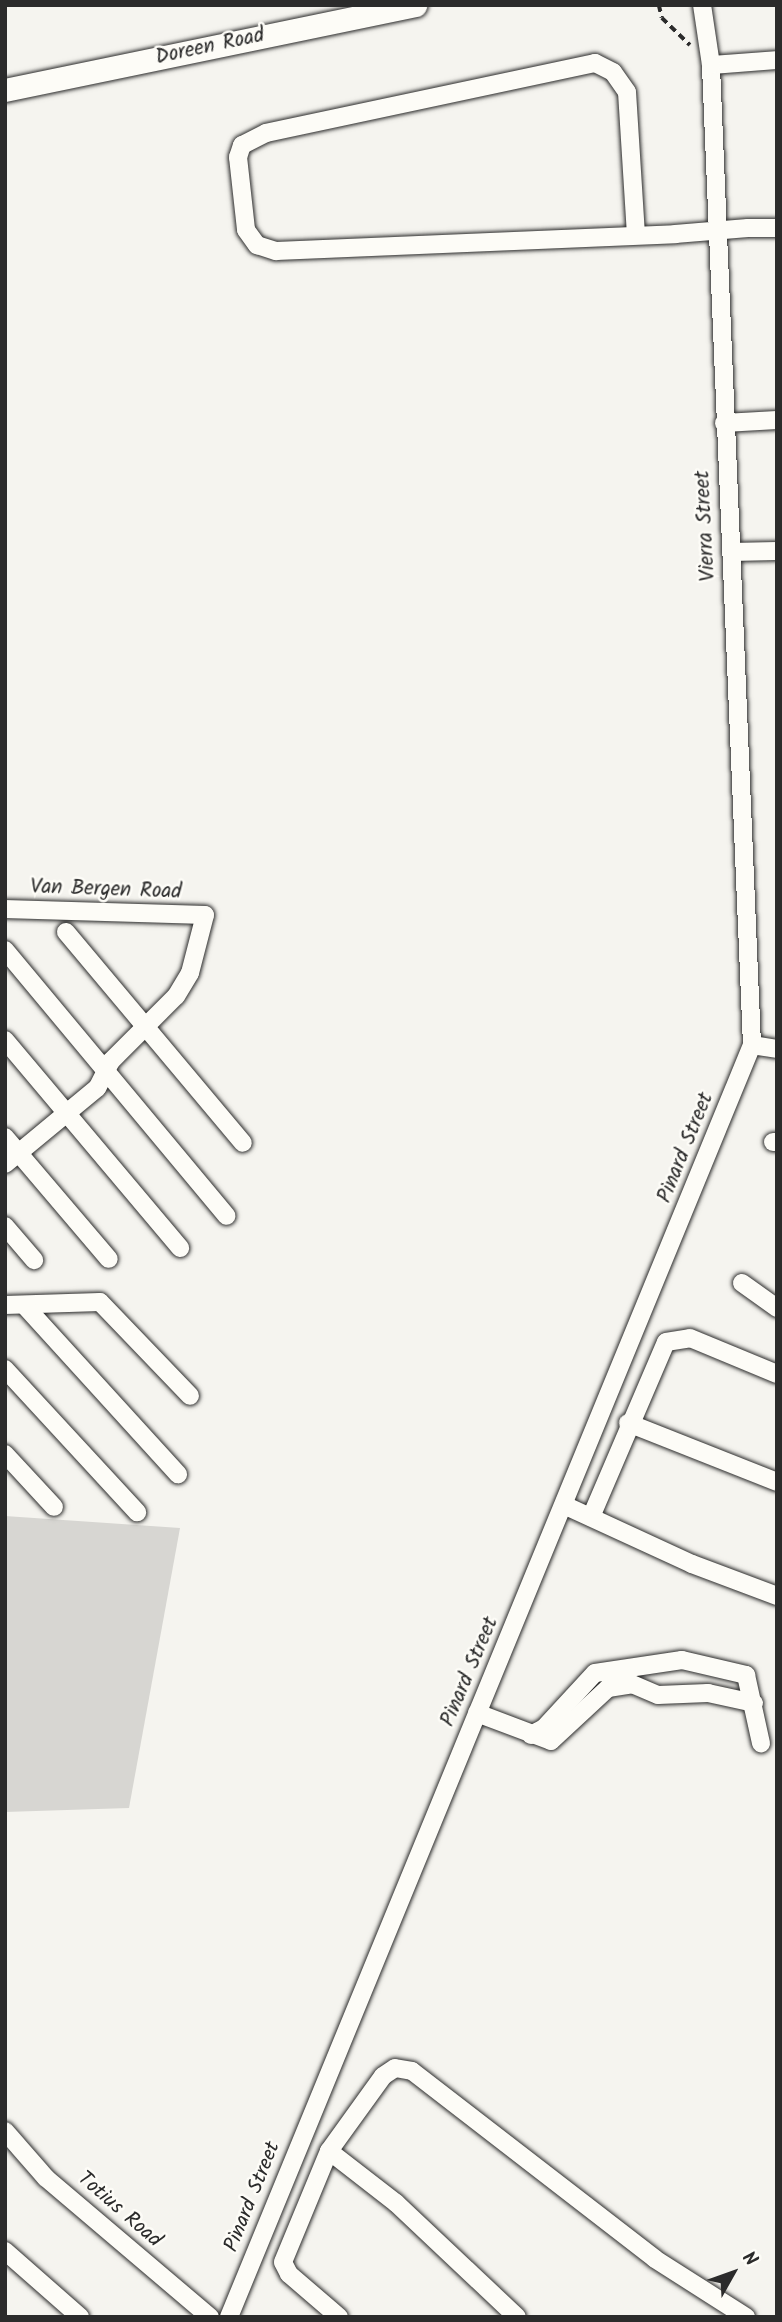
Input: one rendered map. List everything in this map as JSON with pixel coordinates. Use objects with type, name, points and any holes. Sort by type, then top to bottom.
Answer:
[{"type":"main road","name":"Doreen Road","points":[[5,90],[415,5]]},
{"type":"street","name":"Vierra Street","points":[[702,5],[711,65],[723,423],[752,1045]]},
{"type":"street","points":[[711,65],[777,61]]},
{"type":"street","points":[[636,235],[627,92],[613,72],[595,63],[266,133],[242,145],[238,157],[246,230],[265,250],[636,235],[777,228]]},
{"type":"street","points":[[723,423],[777,420]]},
{"type":"street","points":[[731,552],[777,551]]},
{"type":"street","name":"Van Bergen Road","points":[[5,909],[205,915],[185,985],[144,1028]]},
{"type":"street","points":[[66,932],[243,1143]]},
{"type":"street","points":[[5,950],[228,1216]]},
{"type":"street","points":[[12,1159],[97,1088],[105,1069],[144,1028]]},
{"type":"street","points":[[5,1040],[180,1248]]},
{"type":"street","points":[[752,1045],[777,1049]]},
{"type":"street","name":"Pinard Street","points":[[229,2317],[477,1713],[566,1506],[752,1045]]},
{"type":"street","points":[[5,1138],[12,1159],[109,1259]]},
{"type":"street","points":[[5,1226],[34,1261]]},
{"type":"street","points":[[742,1283],[777,1308]]},
{"type":"street","points":[[5,1305],[100,1302],[110,1307],[190,1396]]},
{"type":"street","points":[[24,1305],[178,1474]]},
{"type":"street","points":[[591,1517],[659,1349],[672,1338],[690,1338],[777,1374]]},
{"type":"street","points":[[5,1369],[137,1512]]},
{"type":"street","points":[[628,1423],[777,1482]]},
{"type":"street","points":[[5,1454],[54,1507]]},
{"type":"street","points":[[566,1506],[777,1596]]},
{"type":"street","points":[[531,1735],[544,1728],[589,1676],[636,1665],[682,1660],[736,1670],[749,1679],[761,1743]]},
{"type":"street","points":[[636,1665],[637,1685]]},
{"type":"street","points":[[477,1713],[531,1735],[555,1740],[596,1694],[637,1685],[658,1695],[708,1693],[754,1703]]},
{"type":"street","points":[[339,2317],[289,2274],[284,2262],[329,2151],[383,2076],[395,2068],[412,2071],[644,2251],[746,2317]]},
{"type":"street","name":"Totius Road","points":[[5,2131],[46,2178],[210,2317]]},
{"type":"street","points":[[329,2151],[396,2203],[517,2317]]},
{"type":"street","points":[[5,2251],[80,2317]]},
{"type":"path","points":[[659,5],[662,18],[683,36],[693,53]]},
{"type":"shaded area","points":[[5,1516],[180,1528],[129,1808],[5,1812]]}]
